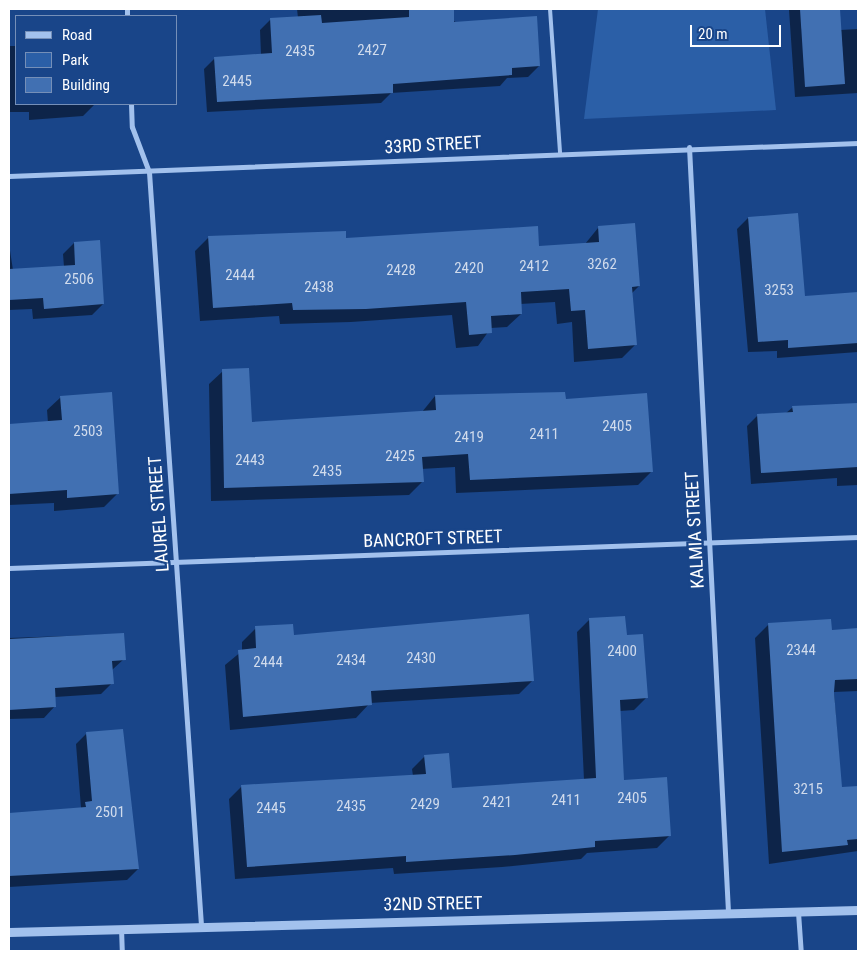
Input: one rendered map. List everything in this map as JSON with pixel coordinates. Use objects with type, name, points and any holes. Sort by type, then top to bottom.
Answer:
[{"type":"street","name":"LAUREL STREET","points":[[131,105],[132,127],[148,172],[201,926]]},
{"type":"street","name":"33RD STREET","points":[[9,176],[148,172],[689,147],[858,143]]},
{"type":"street","name":"KALMIA STREET","points":[[689,147],[728,912]]},
{"type":"street","name":"BANCROFT STREET","points":[[9,568],[858,537]]},
{"type":"street","name":"32ND STREET","points":[[9,932],[858,910]]},
{"type":"street","points":[[798,912],[801,951]]},
{"type":"street","points":[[121,928],[122,951]]},
{"type":"lane","points":[[550,9],[560,153]]},
{"type":"green space","points":[[598,9],[765,9],[776,110],[584,119]]},
{"type":"building","points":[[409,9],[454,9],[454,22],[537,16],[540,66],[512,68],[512,75],[393,84],[393,93],[217,102],[214,57],[272,53],[270,18],[321,15],[322,23],[409,17]]},
{"type":"building","points":[[800,9],[840,9],[845,84],[805,87]]},
{"type":"building","points":[[798,213],[805,296],[858,292],[858,343],[788,348],[788,340],[758,342],[748,217]]},
{"type":"building","points":[[635,223],[640,286],[632,287],[637,345],[588,349],[585,310],[571,311],[569,289],[521,292],[522,314],[491,316],[492,333],[469,335],[466,302],[366,309],[293,310],[292,303],[213,308],[208,236],[346,231],[346,238],[538,226],[539,246],[599,242],[598,226]]},
{"type":"building","points":[[100,240],[104,304],[44,309],[43,298],[9,300],[9,269],[75,265],[74,242]]},
{"type":"building","points":[[249,368],[252,422],[436,410],[435,395],[565,392],[566,399],[647,393],[653,472],[470,480],[468,454],[422,457],[424,482],[224,488],[222,369]]},
{"type":"building","points":[[112,392],[119,494],[67,498],[67,490],[9,494],[9,424],[62,420],[60,396]]},
{"type":"building","points":[[858,403],[858,467],[761,473],[757,414],[793,412],[792,406]]},
{"type":"building","points":[[529,614],[534,681],[371,691],[372,705],[243,717],[238,650],[256,648],[255,626],[293,624],[294,635]]},
{"type":"building","points":[[625,616],[627,635],[643,634],[648,698],[620,700],[624,780],[667,777],[671,836],[595,841],[595,847],[515,855],[406,862],[406,856],[247,867],[241,785],[426,774],[424,755],[449,753],[452,788],[596,778],[589,618]]},
{"type":"building","points":[[831,619],[832,630],[858,628],[858,679],[835,680],[834,692],[842,787],[858,786],[858,839],[847,840],[848,845],[782,852],[768,623]]},
{"type":"building","points":[[124,633],[126,660],[112,661],[114,684],[55,688],[56,707],[9,710],[9,639]]},
{"type":"building","points":[[123,729],[139,869],[9,876],[9,813],[86,807],[85,802],[92,801],[86,732]]}]
